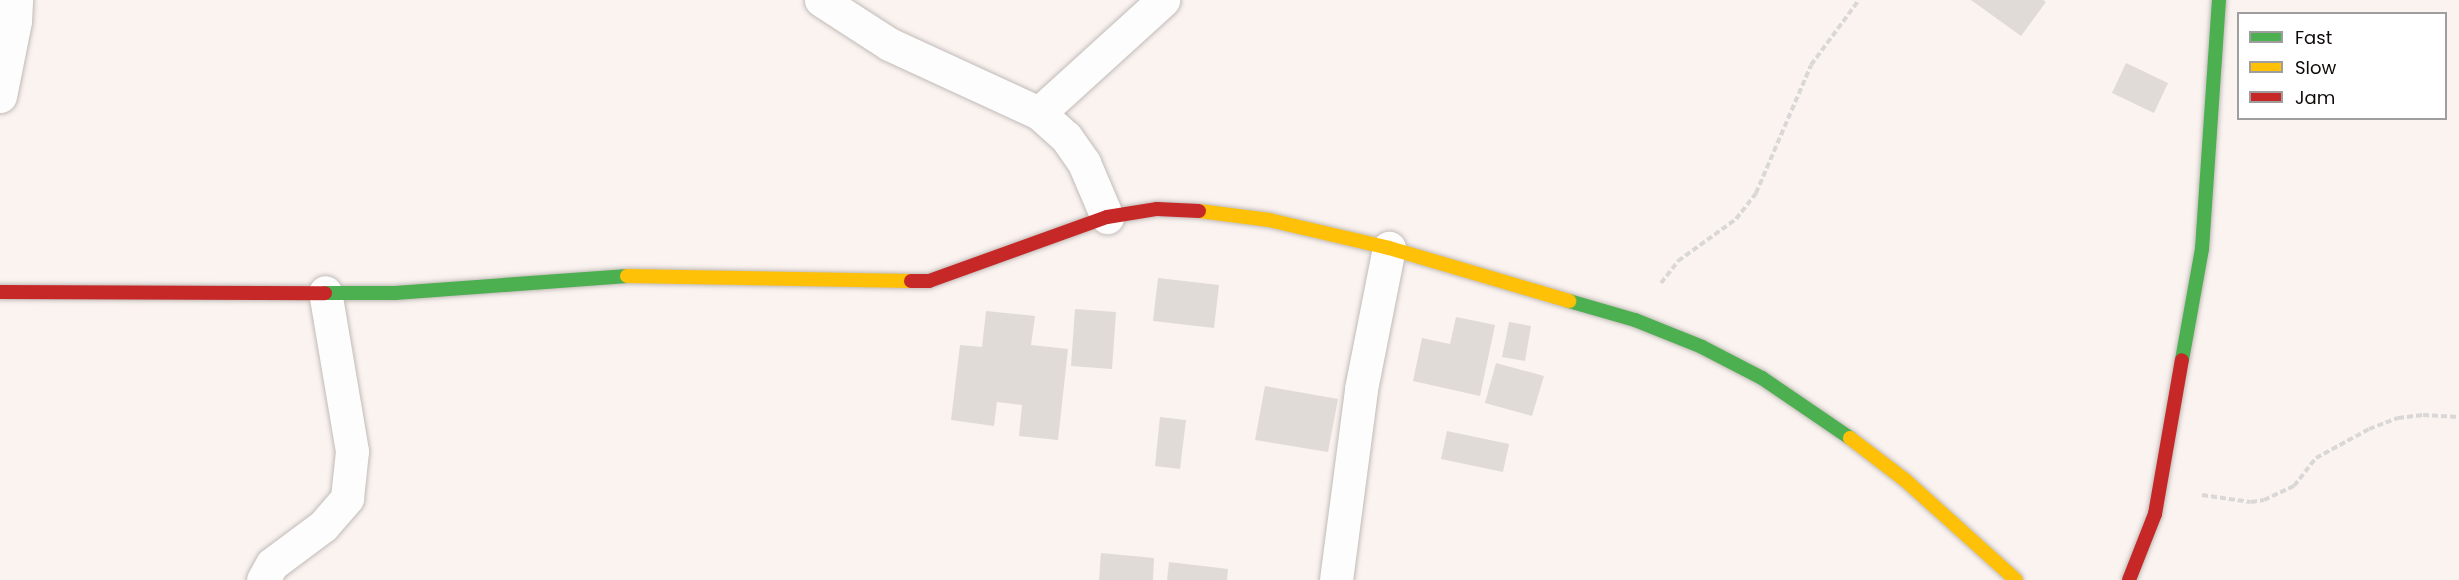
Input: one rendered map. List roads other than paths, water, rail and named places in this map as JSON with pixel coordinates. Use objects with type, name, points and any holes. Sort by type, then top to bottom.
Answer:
[{"type":"street","points":[[0,96],[15,21],[16,0]]},
{"type":"street","points":[[821,0],[889,44],[1039,113],[1066,137],[1084,162],[1107,217]]},
{"type":"street","points":[[1039,113],[1163,0]]},
{"type":"street","points":[[2129,580],[2155,514],[2202,249],[2219,0]]},
{"type":"street","points":[[0,292],[395,293],[635,275],[929,281],[1107,217],[1157,209],[1209,212],[1269,220],[1389,248],[1635,320],[1702,346],[1762,378],[1838,429],[1905,480],[2016,580]]},
{"type":"street","points":[[1336,580],[1361,389],[1389,248]]},
{"type":"street","points":[[263,580],[272,564],[323,526],[347,498],[352,451],[325,292]]}]
